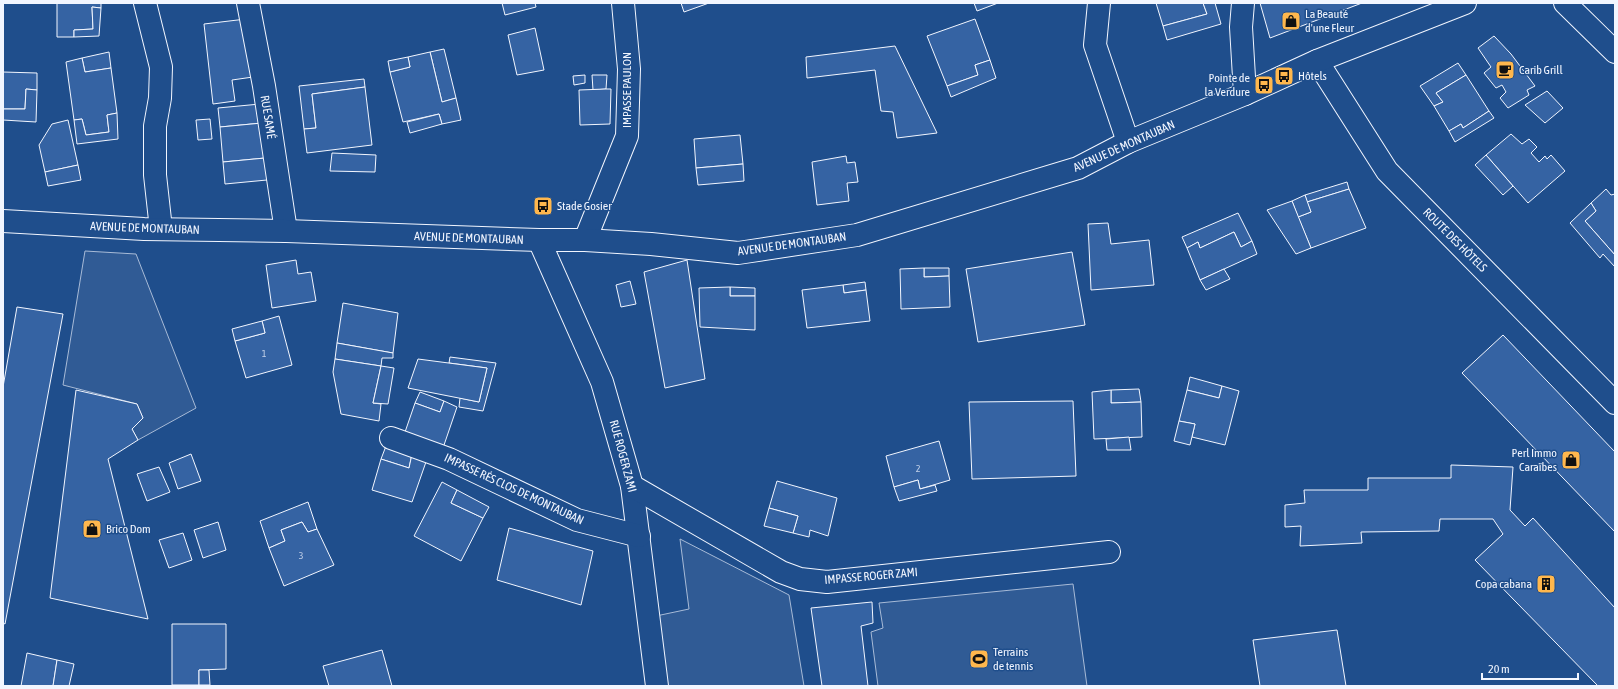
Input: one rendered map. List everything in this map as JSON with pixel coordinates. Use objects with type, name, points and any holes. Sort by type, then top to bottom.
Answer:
[{"type":"street","points":[[146,3],[161,67],[160,98],[155,126],[155,175],[161,229]]},
{"type":"street","name":"RUE SAMÉ","points":[[248,3],[264,86],[286,231]]},
{"type":"street","name":"IMPASSE PAULON","points":[[585,240],[627,136],[629,69],[623,3]]},
{"type":"street","points":[[1099,3],[1095,45],[1128,142]]},
{"type":"street","points":[[1243,3],[1241,27],[1245,94]]},
{"type":"street","name":"AVENUE DE MONTAUBAN","points":[[3,221],[161,229],[286,231],[539,240],[585,240],[651,244],[738,253],[856,235],[1078,168],[1128,142],[1245,94],[1317,61],[1465,3]]},
{"type":"street","points":[[1565,3],[1615,52]]},
{"type":"street","name":"ROUTE DES HÔTELS","points":[[1317,61],[1387,171],[1615,403]]},
{"type":"street","name":"RUE ROGER ZAMI","points":[[539,240],[602,382],[632,486],[657,686]]},
{"type":"street","name":"IMPASSE RÉS CLOS DE MONTAUBAN","points":[[391,438],[449,458],[577,520],[639,536]]},
{"type":"street","name":"IMPASSE ROGER ZAMI","points":[[632,486],[781,572],[800,579],[827,582],[1109,552]]},
{"type":"shaded area","points":[[85,251],[136,254],[196,408],[138,440],[132,429],[143,418],[137,404],[63,385]]},
{"type":"shaded area","points":[[680,539],[789,595],[804,686],[667,686],[656,616],[689,609]]},
{"type":"shaded area","name":"Terrains de tennis","points":[[1073,584],[1087,686],[878,686],[871,632],[883,628],[879,603]]},
{"type":"building","points":[[57,3],[101,3],[101,8],[92,7],[93,29],[74,30],[74,37],[57,37]]},
{"type":"building","points":[[502,3],[535,3],[536,7],[505,15]]},
{"type":"building","points":[[681,3],[709,3],[684,12]]},
{"type":"building","points":[[974,3],[998,3],[977,11]]},
{"type":"building","points":[[1156,3],[1203,3],[1207,14],[1163,26]]},
{"type":"building","points":[[1203,3],[1215,3],[1221,24],[1167,40],[1163,26],[1207,14]]},
{"type":"building","name":"La Beauté d'une Fleur","points":[[1260,3],[1362,3],[1270,38]]},
{"type":"building","points":[[92,7],[101,8],[99,36],[74,37],[74,30],[93,29]]},
{"type":"building","points":[[246,19],[253,77],[232,80],[235,101],[213,104],[204,24]]},
{"type":"building","points":[[975,19],[990,60],[975,65],[978,75],[947,86],[927,36]]},
{"type":"building","points":[[535,28],[544,70],[517,75],[508,35]]},
{"type":"building","name":"Carib Grill","points":[[1494,36],[1511,54],[1535,86],[1527,90],[1529,95],[1508,108],[1500,98],[1506,92],[1502,85],[1496,88],[1484,73],[1491,67],[1478,48]]},
{"type":"building","points":[[895,46],[937,133],[897,138],[893,112],[881,111],[875,70],[807,78],[806,57]]},
{"type":"building","points":[[444,49],[456,98],[442,102],[430,52]]},
{"type":"building","points":[[109,52],[111,68],[85,72],[82,58]]},
{"type":"building","points":[[430,52],[442,102],[456,98],[461,120],[442,124],[439,114],[403,122],[390,72],[410,67],[408,57]]},
{"type":"building","points":[[408,57],[410,67],[390,72],[388,61]]},
{"type":"building","points":[[82,58],[85,72],[111,68],[117,113],[107,115],[109,132],[86,135],[82,119],[74,120],[66,62]]},
{"type":"building","points":[[990,60],[996,78],[951,97],[947,86],[978,75],[975,65]]},
{"type":"building","points":[[1458,63],[1466,75],[1436,93],[1443,102],[1434,106],[1420,86]]},
{"type":"building","points":[[3,72],[37,73],[37,90],[26,89],[25,109],[3,109]]},
{"type":"building","points":[[585,75],[585,83],[574,85],[573,76]]},
{"type":"building","points":[[592,75],[607,75],[606,89],[593,90]]},
{"type":"building","points":[[1466,75],[1489,111],[1463,128],[1461,124],[1449,131],[1434,106],[1443,102],[1436,93]]},
{"type":"building","points":[[364,79],[365,87],[312,94],[316,128],[304,129],[299,86]]},
{"type":"building","points":[[365,87],[372,145],[307,153],[304,129],[316,128],[312,94]]},
{"type":"building","points":[[26,89],[37,90],[36,122],[3,120],[3,109],[25,109]]},
{"type":"building","points":[[611,89],[610,124],[580,125],[579,90]]},
{"type":"building","points":[[1547,91],[1563,108],[1545,123],[1525,105]]},
{"type":"building","points":[[260,104],[262,123],[220,127],[218,108]]},
{"type":"building","points":[[1489,111],[1494,118],[1455,142],[1449,131],[1461,124],[1463,128]]},
{"type":"building","points":[[117,113],[118,139],[77,144],[74,120],[82,119],[86,135],[109,132],[107,115]]},
{"type":"building","points":[[439,114],[442,124],[410,133],[407,122]]},
{"type":"building","points":[[210,119],[212,139],[198,140],[196,120]]},
{"type":"building","points":[[68,120],[78,165],[45,172],[39,145],[52,124]]},
{"type":"building","points":[[262,123],[265,158],[223,162],[220,127]]},
{"type":"building","points":[[1511,134],[1522,144],[1529,139],[1537,147],[1531,153],[1539,162],[1545,156],[1547,159],[1551,155],[1565,171],[1528,203],[1486,155]]},
{"type":"building","points":[[740,135],[743,164],[696,168],[694,139]]},
{"type":"building","points":[[332,153],[376,155],[375,172],[330,171]]},
{"type":"building","points":[[1486,155],[1513,186],[1503,195],[1475,165]]},
{"type":"building","points":[[846,156],[847,163],[855,162],[858,182],[847,183],[849,201],[817,205],[812,162]]},
{"type":"building","points":[[265,158],[267,180],[225,184],[223,162]]},
{"type":"building","points":[[743,164],[744,181],[698,185],[696,168]]},
{"type":"building","points":[[78,165],[81,180],[48,186],[45,172]]},
{"type":"building","points":[[1347,182],[1349,189],[1307,202],[1305,195]]},
{"type":"building","points":[[1349,189],[1366,228],[1311,248],[1298,217],[1311,212],[1307,202]]},
{"type":"building","points":[[1606,189],[1611,195],[1615,194],[1615,255],[1585,221],[1596,211],[1591,203]]},
{"type":"building","points":[[1305,195],[1311,212],[1298,217],[1292,201]]},
{"type":"building","points":[[1292,201],[1311,248],[1296,254],[1267,210]]},
{"type":"building","points":[[1591,203],[1596,211],[1585,221],[1615,255],[1615,267],[1603,254],[1600,258],[1570,223]]},
{"type":"building","points":[[1238,213],[1252,241],[1241,247],[1234,232],[1200,248],[1198,242],[1187,248],[1182,237]]},
{"type":"building","points":[[1108,223],[1111,244],[1149,240],[1154,285],[1091,290],[1088,224]]},
{"type":"building","points":[[1234,232],[1241,247],[1252,241],[1257,254],[1200,280],[1187,248],[1198,242],[1200,248]]},
{"type":"building","points":[[1072,252],[1085,325],[978,342],[966,269]]},
{"type":"building","points":[[296,260],[298,274],[311,272],[316,301],[272,308],[266,265]]},
{"type":"building","points":[[687,260],[705,379],[665,388],[644,272]]},
{"type":"building","points":[[924,268],[949,268],[949,276],[924,277]]},
{"type":"building","points":[[924,268],[924,277],[949,276],[950,307],[901,309],[900,269]]},
{"type":"building","points":[[1224,269],[1230,279],[1206,290],[1200,280]]},
{"type":"building","points":[[630,281],[636,304],[621,307],[616,285]]},
{"type":"building","points":[[865,282],[866,290],[844,293],[843,285]]},
{"type":"building","points":[[843,285],[844,293],[866,290],[870,321],[807,328],[802,290]]},
{"type":"building","points":[[730,287],[755,288],[755,296],[730,296]]},
{"type":"building","points":[[730,287],[730,296],[755,296],[755,330],[700,327],[699,288]]},
{"type":"building","points":[[343,303],[398,313],[393,353],[337,343]]},
{"type":"building","points":[[17,307],[63,314],[5,624],[3,623],[3,387]]},
{"type":"building","points":[[279,316],[292,365],[246,378],[235,341],[265,333],[262,321]]},
{"type":"building","points":[[262,321],[265,333],[235,341],[232,329]]},
{"type":"building","points":[[1503,335],[1615,452],[1615,532],[1462,373]]},
{"type":"building","points":[[337,343],[393,353],[393,358],[382,358],[381,366],[335,359]]},
{"type":"building","points":[[450,357],[496,363],[483,411],[459,407],[460,398],[479,402],[487,368],[449,363]]},
{"type":"building","points":[[335,359],[381,366],[373,403],[381,404],[379,421],[341,414],[333,372]]},
{"type":"building","points":[[418,359],[487,368],[479,402],[408,388]]},
{"type":"building","points":[[381,366],[394,368],[388,404],[373,403]]},
{"type":"building","points":[[1190,377],[1222,386],[1219,398],[1187,390]]},
{"type":"building","points":[[1222,386],[1239,391],[1225,445],[1192,437],[1195,424],[1179,421],[1187,390],[1219,398]]},
{"type":"building","points":[[1139,389],[1141,402],[1111,403],[1111,390]]},
{"type":"building","name":"Brico Dom","points":[[76,390],[137,404],[143,418],[132,429],[138,440],[108,459],[148,619],[50,598]]},
{"type":"building","points":[[1111,390],[1111,403],[1141,402],[1142,437],[1094,439],[1092,392]]},
{"type":"building","points":[[420,392],[444,401],[440,412],[415,403]]},
{"type":"building","points":[[444,401],[457,407],[443,448],[404,435],[415,403],[440,412]]},
{"type":"building","points":[[1073,401],[1076,476],[972,479],[969,402]]},
{"type":"building","points":[[1179,421],[1195,424],[1190,445],[1174,441]]},
{"type":"building","points":[[1129,437],[1131,450],[1107,450],[1106,439]]},
{"type":"building","points":[[939,441],[950,480],[920,489],[918,480],[894,487],[886,456]]},
{"type":"building","points":[[386,446],[412,454],[409,468],[381,459]]},
{"type":"building","points":[[191,454],[201,481],[178,489],[169,463]]},
{"type":"building","points":[[412,454],[427,459],[412,502],[372,490],[381,459],[409,468]]},
{"type":"building","name":"Copa cabana","points":[[1451,465],[1513,467],[1510,510],[1525,526],[1533,518],[1615,608],[1615,686],[1598,686],[1475,560],[1503,534],[1493,519],[1440,519],[1439,531],[1361,532],[1362,543],[1300,546],[1301,526],[1285,527],[1285,505],[1305,503],[1304,490],[1368,490],[1368,478],[1451,478]]},
{"type":"building","points":[[159,467],[170,492],[147,501],[137,474]]},
{"type":"building","points":[[918,480],[920,489],[935,485],[937,491],[899,501],[894,487]]},
{"type":"building","points":[[777,481],[837,498],[828,536],[810,530],[809,537],[793,533],[798,516],[769,508]]},
{"type":"building","points":[[442,482],[457,490],[451,503],[483,518],[461,561],[414,536]]},
{"type":"building","points":[[457,490],[489,507],[483,518],[451,503]]},
{"type":"building","points":[[308,502],[317,529],[308,532],[302,522],[281,530],[285,541],[269,548],[260,521]]},
{"type":"building","points":[[769,508],[798,516],[793,533],[764,526]]},
{"type":"building","points":[[218,522],[226,550],[203,558],[194,530]]},
{"type":"building","points":[[302,522],[308,532],[317,529],[334,565],[284,586],[269,548],[285,541],[281,530]]},
{"type":"building","points":[[509,528],[593,551],[581,605],[497,580]]},
{"type":"building","points":[[183,533],[192,560],[169,568],[159,540]]},
{"type":"building","points":[[872,602],[873,623],[861,626],[868,686],[822,686],[811,608]]},
{"type":"building","points":[[172,624],[226,624],[226,669],[199,670],[199,685],[172,685]]},
{"type":"building","points":[[1337,630],[1346,686],[1260,686],[1253,640]]},
{"type":"building","points":[[382,650],[392,686],[329,686],[323,666]]},
{"type":"building","points":[[27,653],[57,660],[53,686],[21,686]]},
{"type":"building","points":[[57,660],[74,664],[69,686],[53,686]]},
{"type":"building","points":[[199,670],[209,670],[210,685],[199,685]]},
{"type":"place","name":"La Beauté d'une Fleur","points":[[1291,21]]},
{"type":"place","name":"Carib Grill","points":[[1505,70]]},
{"type":"place","name":"Hôtels","points":[[1284,76]]},
{"type":"place","name":"Pointe de la Verdure","points":[[1264,85]]},
{"type":"place","name":"Stade Gosier","points":[[543,206]]},
{"type":"place","name":"Perl Immo Caraïbes","points":[[1571,460]]},
{"type":"place","name":"Brico Dom","points":[[92,529]]},
{"type":"place","name":"Copa cabana","points":[[1546,584]]},
{"type":"place","name":"Terrains de tennis","points":[[979,659]]}]
